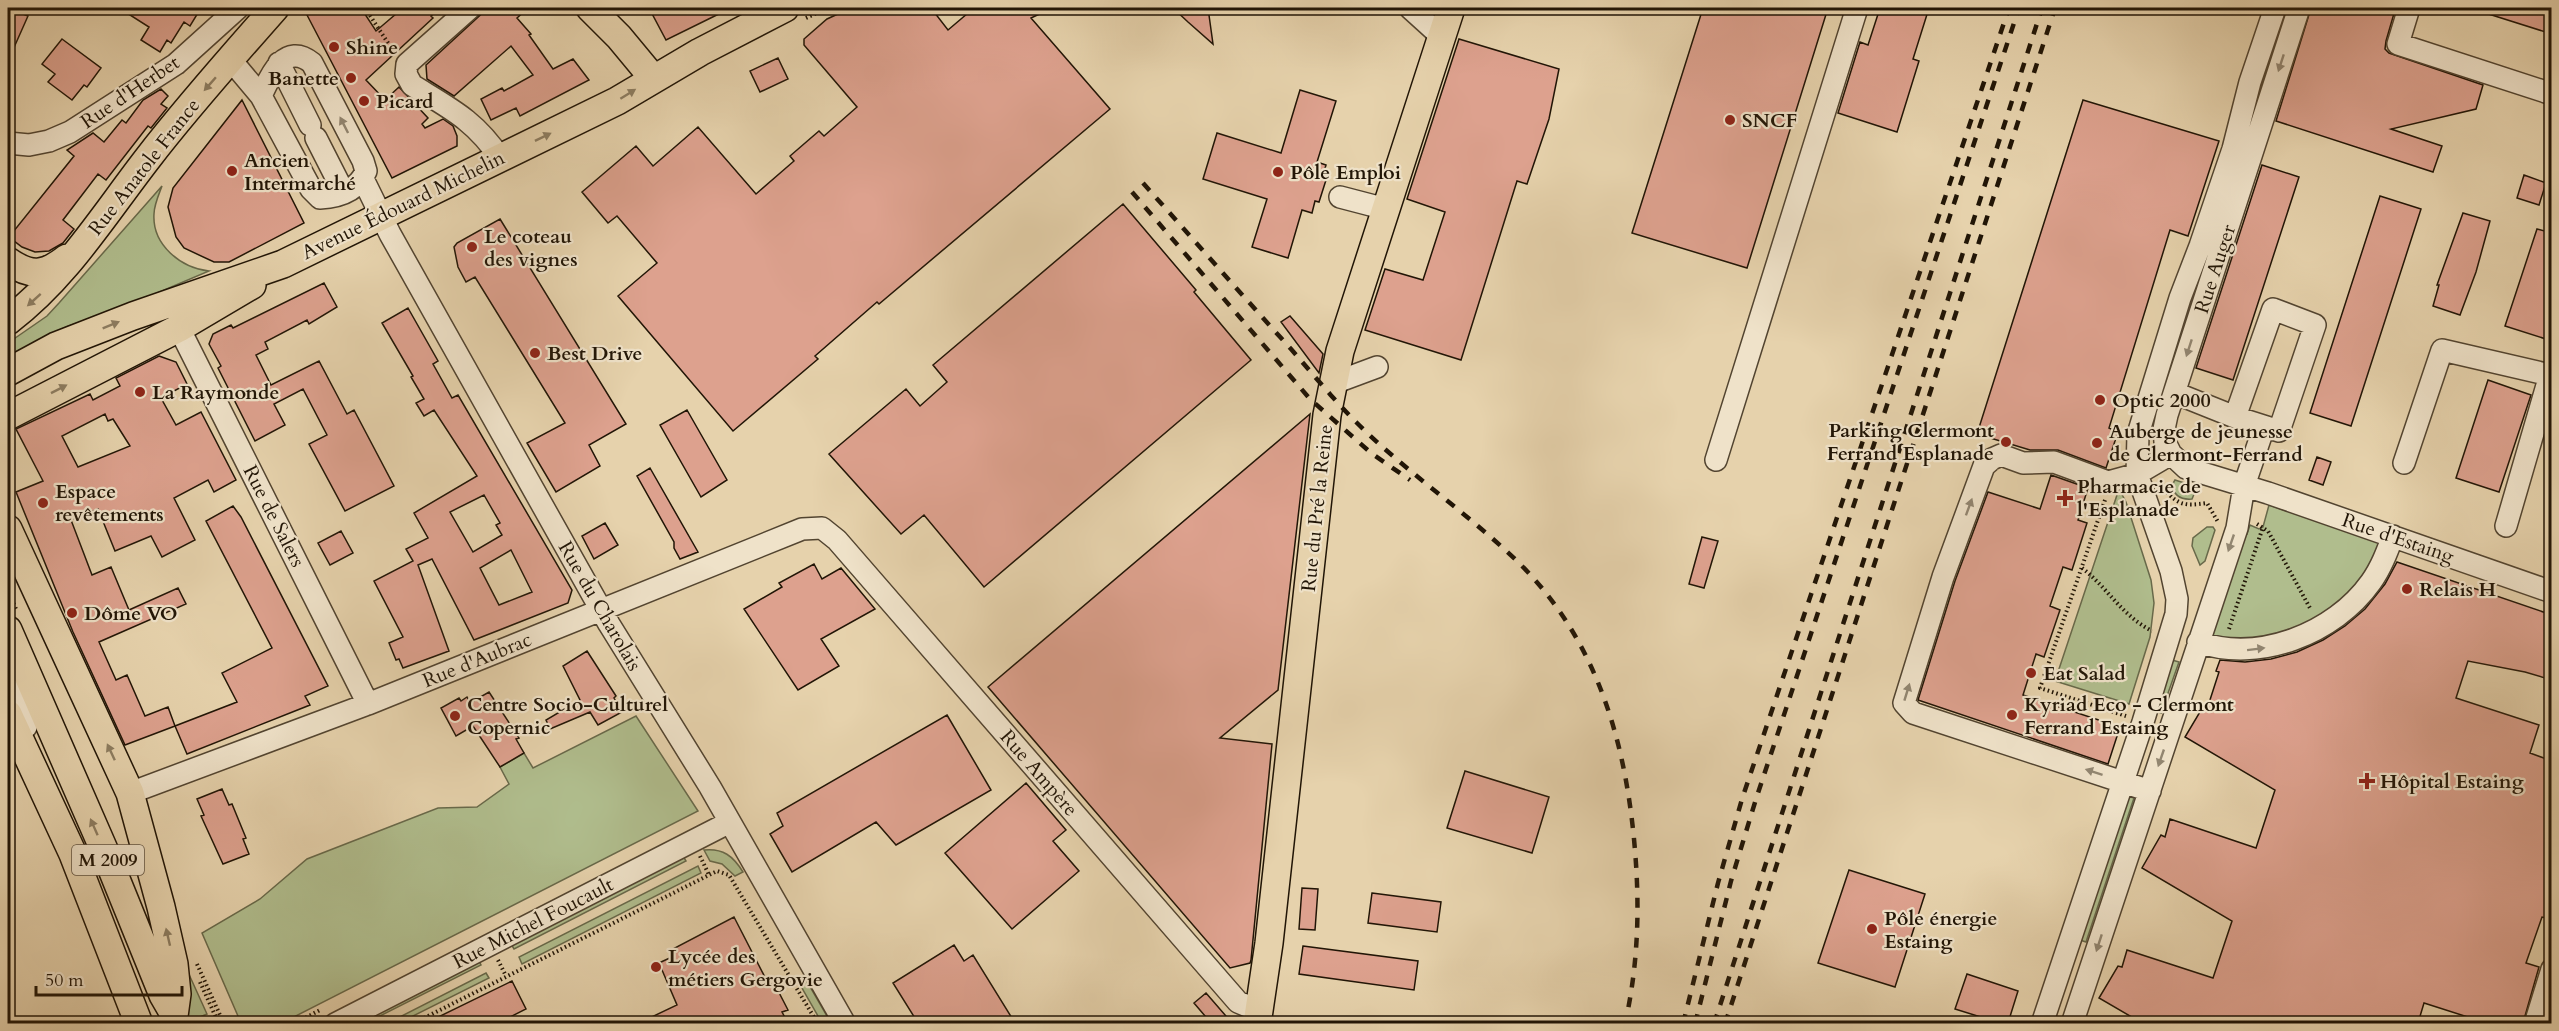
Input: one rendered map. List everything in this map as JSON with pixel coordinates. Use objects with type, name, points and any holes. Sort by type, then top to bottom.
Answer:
[{"type":"main road","name":"Rue Anatole France","points":[[8,321],[35,300],[84,245],[148,158],[275,8]]},
{"type":"main road","points":[[590,8],[619,37],[653,78]]},
{"type":"main road","name":"Avenue Édouard Michelin","points":[[8,372],[56,346],[133,316],[283,264],[617,101],[653,78],[785,8]]},
{"type":"main road","name":"Rue du Pré la Reine","points":[[1258,1017],[1269,943],[1327,415],[1340,351],[1451,8]]},
{"type":"main road","points":[[8,261],[22,271],[38,274],[60,264],[84,245]]},
{"type":"main road","points":[[8,416],[180,328],[242,292],[283,264]]},
{"type":"main road","points":[[8,529],[130,793],[174,964],[177,994],[168,1021]]},
{"type":"main road","name":"M 2009","points":[[8,630],[105,852],[163,995],[168,1021]]},
{"type":"main road","name":"M 2009","points":[[8,714],[73,854],[139,1023]]},
{"type":"street","name":"Rue d'Herbet","points":[[8,143],[29,145],[49,141],[70,132],[176,64],[238,8]]},
{"type":"street","points":[[470,8],[407,64],[406,74],[412,84],[472,124],[485,136],[500,158]]},
{"type":"street","points":[[1410,8],[1442,37]]},
{"type":"street","points":[[1716,460],[1857,8]]},
{"type":"street","points":[[2042,1023],[2123,782],[2136,719],[2176,614],[2177,599],[2171,571],[2139,481],[2138,434],[2180,298],[2233,149],[2250,82],[2275,8]]},
{"type":"street","name":"Rue Auger","points":[[2171,454],[2165,442],[2164,429],[2300,8]]},
{"type":"street","points":[[2409,8],[2398,44],[2552,94]]},
{"type":"street","name":"Rue du Charolais","points":[[279,63],[297,57],[305,57],[312,63],[363,161],[366,171],[363,179],[381,215],[601,610],[730,822],[845,1023]]},
{"type":"street","points":[[230,59],[261,96],[310,189],[320,198],[335,197],[363,179]]},
{"type":"street","points":[[261,96],[270,74],[279,63],[344,193]]},
{"type":"street","points":[[1340,197],[1386,209]]},
{"type":"street","points":[[2175,393],[2235,417],[2279,431],[2315,325],[2273,309],[2235,417]]},
{"type":"street","name":"Rue de Salers","points":[[180,328],[368,704]]},
{"type":"street","points":[[2404,463],[2442,350],[2551,374],[2506,526]]},
{"type":"street","points":[[1334,382],[1377,367]]},
{"type":"street","points":[[2072,1023],[2170,731],[2208,645],[2237,528],[2244,486],[2264,427]]},
{"type":"street","points":[[2150,790],[1913,713],[1904,703],[1943,578],[1984,466],[1999,452],[2023,463],[2054,462],[2101,479],[2139,481],[2171,454],[2186,468],[2244,486]]},
{"type":"street","name":"Rue d'Estaing","points":[[2244,486],[2552,592]]},
{"type":"street","name":"Rue d'Aubrac","points":[[130,793],[368,704],[802,529],[822,528]]},
{"type":"street","name":"Rue Ampère","points":[[822,528],[837,540],[1238,1002],[1258,1017]]},
{"type":"street","points":[[2208,645],[2242,650],[2277,645],[2320,626],[2353,603],[2370,583],[2381,566],[2393,536]]},
{"type":"street","points":[[8,687],[76,834],[168,1021]]},
{"type":"street","points":[[2136,719],[2170,731]]},
{"type":"street","name":"Rue Michel Foucault","points":[[335,1023],[730,822]]},
{"type":"street","points":[[2535,1023],[2552,969]]},
{"type":"path","points":[[365,8],[397,57],[407,64]]},
{"type":"path","points":[[2101,479],[2106,496],[2040,688],[2136,719]]},
{"type":"path","points":[[2139,481],[2157,482],[2175,501],[2184,504],[2207,503],[2217,522],[2245,529],[2248,520],[2268,531],[2320,626]]},
{"type":"path","points":[[2208,645],[2227,636],[2263,527]]},
{"type":"path","points":[[2082,568],[2138,624],[2156,633]]},
{"type":"path","points":[[412,1023],[717,871],[729,875],[818,1023]]},
{"type":"green space","points":[[162,186],[154,211],[158,236],[170,253],[179,260],[209,271],[136,302],[66,327],[10,356],[8,343],[47,316]]},
{"type":"green space","points":[[2175,480],[2197,487],[2192,499],[2176,495],[2172,485]]},
{"type":"green space","points":[[2119,489],[2126,502],[2151,580],[2154,603],[2150,637],[2129,704],[2055,681]]},
{"type":"green space","points":[[2269,505],[2381,543],[2364,581],[2320,620],[2255,643],[2203,637],[2240,532],[2247,534],[2250,525],[2259,529],[2263,527]]},
{"type":"green space","points":[[2207,527],[2213,527],[2215,530],[2205,561],[2200,565],[2192,546],[2193,538]]},
{"type":"green space","points":[[2172,660],[2179,662],[2161,713],[2155,711]]},
{"type":"green space","points":[[636,716],[698,811],[282,1023],[241,1023],[202,933],[260,899],[307,859],[438,808],[477,807],[509,784],[500,767],[524,753],[533,768]]},
{"type":"green space","points":[[2127,796],[2134,798],[2086,942],[2080,940]]},
{"type":"green space","points":[[704,850],[717,850],[727,854],[743,872],[735,876],[722,864],[710,861]]},
{"type":"green space","points":[[683,856],[686,861],[514,949],[511,944]]},
{"type":"green space","points":[[698,866],[701,873],[522,964],[519,957]]},
{"type":"green space","points":[[479,961],[481,965],[366,1023],[355,1024]]},
{"type":"green space","points":[[187,970],[207,1014],[188,1022],[184,993]]},
{"type":"green space","points":[[486,973],[489,978],[399,1023],[388,1023]]},
{"type":"green space","points":[[805,978],[831,1023],[822,1023],[798,981]]},
{"type":"building","points":[[8,8],[28,16],[8,61]]},
{"type":"building","points":[[119,8],[201,8],[190,26],[184,22],[171,43],[167,40],[160,52],[141,40],[149,27]]},
{"type":"building","points":[[314,8],[361,8],[376,31],[403,8],[441,8],[366,80],[385,100],[399,87],[428,118],[422,124],[425,128],[443,119],[453,126],[457,136],[457,146],[392,178],[307,15]]},
{"type":"building","points":[[488,8],[528,8],[517,18],[531,34],[529,35],[553,69],[573,59],[589,80],[520,116],[516,108],[491,120],[481,99],[502,88],[504,91],[533,75],[511,46],[454,96],[427,79],[426,65]]},
{"type":"building","points":[[649,8],[731,8],[666,40]]},
{"type":"building","points":[[851,8],[931,8],[948,30],[974,8],[1052,8],[1031,18],[1110,109],[879,304],[877,302],[815,356],[818,359],[733,431],[618,296],[657,263],[617,216],[608,223],[582,192],[636,146],[653,166],[698,127],[756,194],[794,161],[790,156],[819,131],[824,136],[857,107],[804,45],[804,39],[827,19]]},
{"type":"building","points":[[1173,8],[1208,8],[1213,44],[1188,22]]},
{"type":"building","name":"SNCF","points":[[1703,8],[1828,8],[1747,268],[1632,233]]},
{"type":"building","points":[[1880,8],[1929,8],[1913,59],[1919,61],[1897,132],[1838,113],[1860,42],[1868,45]]},
{"type":"building","points":[[2311,8],[2389,8],[2395,10],[2386,41],[2385,49],[2389,53],[2483,85],[2476,109],[2391,129],[2442,146],[2433,172],[2276,121]]},
{"type":"building","points":[[2480,8],[2552,8],[2552,34],[2479,11]]},
{"type":"building","points":[[62,39],[101,68],[87,87],[84,85],[72,100],[48,82],[55,74],[42,64]]},
{"type":"building","points":[[1459,39],[1559,69],[1549,119],[1527,184],[1517,181],[1461,360],[1365,330],[1385,269],[1423,280],[1445,212],[1407,199]]},
{"type":"building","points":[[778,58],[788,79],[760,92],[750,71]]},
{"type":"building","points":[[161,89],[168,96],[161,104],[167,108],[151,128],[148,126],[106,180],[98,174],[63,220],[74,229],[63,243],[49,251],[35,252],[22,247],[9,237],[74,156],[67,150],[93,133],[104,142],[122,120],[126,123],[143,100]]},
{"type":"building","points":[[1300,90],[1336,101],[1317,162],[1326,165],[1322,179],[1326,180],[1319,202],[1315,201],[1312,213],[1302,210],[1288,258],[1252,247],[1267,199],[1203,179],[1217,133],[1281,153]]},
{"type":"building","name":"Ancien Intermarché","points":[[242,100],[304,223],[229,262],[214,262],[184,248],[176,237],[168,207],[173,188]]},
{"type":"building","points":[[2083,100],[2219,141],[2188,236],[2170,230],[2109,428],[2118,432],[2106,468],[2058,450],[2030,450],[1977,434]]},
{"type":"building","points":[[2262,165],[2299,177],[2233,380],[2196,368]]},
{"type":"building","points":[[2524,175],[2546,183],[2539,205],[2517,198]]},
{"type":"building","points":[[2380,196],[2421,209],[2351,426],[2310,413]]},
{"type":"building","points":[[1123,204],[1196,290],[1194,292],[1251,360],[984,587],[924,515],[901,534],[829,454],[906,389],[920,406],[947,382],[933,365]]},
{"type":"building","points":[[2463,213],[2490,221],[2476,272],[2460,315],[2433,306],[2439,285],[2437,285]]},
{"type":"building","points":[[500,219],[626,424],[589,445],[600,466],[556,492],[527,443],[565,423],[475,277],[466,282],[458,267],[454,247],[457,243]]},
{"type":"building","points":[[2537,229],[2552,233],[2552,331],[2549,340],[2505,326]]},
{"type":"building","points":[[324,283],[337,307],[309,324],[307,320],[265,342],[268,349],[256,355],[271,385],[319,361],[347,414],[354,410],[394,486],[345,511],[309,444],[327,435],[303,389],[274,404],[285,425],[255,441],[218,368],[221,366],[209,344],[213,334],[231,325],[233,328]]},
{"type":"building","points":[[408,308],[438,361],[433,364],[452,398],[458,395],[572,590],[568,603],[474,640],[432,559],[418,565],[449,651],[403,668],[399,659],[396,660],[389,643],[403,637],[374,581],[413,561],[406,549],[428,538],[414,513],[477,476],[434,410],[424,416],[416,403],[424,399],[382,323]],"holes":[[[484,495],[500,523],[496,525],[502,535],[473,552],[450,512]],[[511,550],[532,592],[499,605],[480,568]]]},
{"type":"building","points":[[1290,316],[1323,354],[1319,373],[1281,322]]},
{"type":"building","points":[[159,356],[176,362],[187,384],[161,398],[176,425],[201,412],[236,480],[214,492],[208,480],[174,498],[195,540],[162,557],[151,536],[115,551],[98,509],[71,520],[92,575],[111,567],[129,610],[178,588],[186,604],[99,642],[116,680],[127,675],[145,716],[168,707],[175,726],[125,745],[73,632],[16,492],[43,481],[16,429],[90,394],[93,400],[120,386],[116,378]],"holes":[[[105,414],[108,421],[113,419],[130,446],[78,467],[62,436]]]},
{"type":"building","points":[[2488,380],[2531,395],[2499,492],[2456,478]]},
{"type":"building","points":[[687,410],[727,480],[701,497],[660,425]]},
{"type":"building","points":[[1310,414],[1278,690],[1220,738],[1272,744],[1251,960],[1250,963],[1230,968],[988,687]]},
{"type":"building","points":[[2317,457],[2331,462],[2323,485],[2309,480]]},
{"type":"building","points":[[650,468],[698,552],[680,559],[674,548],[674,542],[637,476]]},
{"type":"building","points":[[2051,475],[2088,488],[2078,520],[2087,523],[2072,570],[2063,567],[2050,606],[2060,610],[2044,657],[2036,654],[2023,695],[2120,727],[2108,764],[1918,700],[1955,581],[1988,492],[2040,509]]},
{"type":"building","points":[[233,506],[241,517],[328,686],[305,696],[310,705],[187,754],[175,726],[237,702],[222,673],[272,648],[206,521]]},
{"type":"building","points":[[605,523],[618,545],[594,559],[582,536]]},
{"type":"building","points":[[341,531],[353,553],[330,565],[318,543]]},
{"type":"building","points":[[1702,537],[1718,541],[1704,588],[1689,584]]},
{"type":"building","name":"Hôpital Estaing","points":[[2397,562],[2552,615],[2552,680],[2525,672],[2468,661],[2456,698],[2539,725],[2530,753],[2552,761],[2552,919],[2542,917],[2526,963],[2539,967],[2523,1023],[2473,1023],[2474,1019],[2424,1003],[2418,1023],[2142,1023],[2099,998],[2118,966],[2122,967],[2127,950],[2213,978],[2232,921],[2142,868],[2161,835],[2165,837],[2170,819],[2256,848],[2275,790],[2185,737],[2204,705],[2208,706],[2219,672],[2216,671],[2220,660],[2245,662],[2271,659],[2297,652],[2323,640],[2345,626],[2365,609],[2385,584]]},
{"type":"building","points":[[814,564],[822,579],[841,568],[875,609],[821,639],[839,666],[798,690],[744,609],[782,587],[779,583]]},
{"type":"building","points":[[587,651],[616,696],[614,698],[622,712],[598,725],[590,712],[550,729],[546,720],[580,700],[563,666]]},
{"type":"building","points":[[489,692],[519,738],[516,739],[524,753],[500,767],[473,726],[456,736],[441,708],[459,698],[461,701],[467,697],[470,703]]},
{"type":"building","points":[[947,715],[991,790],[896,845],[876,822],[792,872],[770,834],[783,826],[777,813]]},
{"type":"building","points":[[1465,771],[1549,797],[1532,853],[1447,828]]},
{"type":"building","points":[[1026,783],[1066,830],[1053,841],[1079,871],[1012,929],[945,853]]},
{"type":"building","points":[[222,789],[229,805],[232,804],[246,838],[243,839],[249,854],[223,864],[201,816],[204,815],[197,799]]},
{"type":"building","name":"Pôle énergie Estaing","points":[[1849,870],[1925,894],[1895,987],[1818,963]]},
{"type":"building","points":[[1302,888],[1318,889],[1315,930],[1299,929]]},
{"type":"building","points":[[1372,893],[1441,902],[1437,932],[1368,923]]},
{"type":"building","points":[[734,917],[769,985],[774,983],[788,1010],[782,1012],[788,1023],[639,1023],[677,1005],[659,963],[672,957],[669,951]]},
{"type":"building","points":[[954,945],[964,961],[973,955],[1015,1023],[918,1023],[893,983]]},
{"type":"building","points":[[1303,946],[1418,961],[1414,990],[1299,974]]},
{"type":"building","points":[[1967,974],[2018,991],[2008,1023],[2000,1023],[1955,1009]]},
{"type":"building","points":[[512,981],[526,1009],[498,1023],[426,1023]]},
{"type":"building","points":[[1206,993],[1232,1023],[1211,1023],[1194,1003]]},
{"type":"railway","points":[[1683,1024],[1718,883],[1742,799],[2009,8]]},
{"type":"railway","points":[[1695,1024],[1731,881],[1756,799],[2019,8]]},
{"type":"railway","points":[[1714,1024],[2042,8]]},
{"type":"railway","points":[[1725,1024],[2055,8]]},
{"type":"railway","points":[[1143,183],[1347,413],[1396,459],[1480,527],[1520,564],[1546,593],[1568,624],[1601,691],[1623,763],[1629,801],[1636,862],[1637,932],[1630,1001],[1625,1024]]},
{"type":"railway","points":[[1132,192],[1310,399],[1371,453],[1410,480]]},
{"type":"place","name":"Shine","points":[[334,47]]},
{"type":"place","name":"Banette","points":[[351,78]]},
{"type":"place","name":"Picard","points":[[364,101]]},
{"type":"place","name":"SNCF","points":[[1730,120]]},
{"type":"place","name":"Ancien Intermarché","points":[[232,171]]},
{"type":"place","name":"Pôle Emploi","points":[[1278,172]]},
{"type":"place","name":"Le coteau des vignes","points":[[472,247]]},
{"type":"place","name":"Best Drive","points":[[535,353]]},
{"type":"place","name":"La Raymonde","points":[[140,392]]},
{"type":"place","name":"Optic 2000","points":[[2100,400]]},
{"type":"place","name":"Parking Clermont Ferrand Esplanade","points":[[2006,442]]},
{"type":"place","name":"Auberge de jeunesse de Clermont-Ferrand","points":[[2097,443]]},
{"type":"place","name":"Pharmacie de l'Esplanade","points":[[2065,498]]},
{"type":"place","name":"Espace revêtements","points":[[43,503]]},
{"type":"place","name":"Relais H","points":[[2407,589]]},
{"type":"place","name":"Dôme VO","points":[[72,613]]},
{"type":"place","name":"Eat Salad","points":[[2031,673]]},
{"type":"place","name":"Kyriad Eco - Clermont Ferrand Estaing","points":[[2012,715]]},
{"type":"place","name":"Centre Socio-Culturel Copernic","points":[[455,716]]},
{"type":"place","name":"Hôpital Estaing","points":[[2367,781]]},
{"type":"place","name":"Pôle énergie Estaing","points":[[1872,929]]},
{"type":"place","name":"Lycée des métiers Gergovie","points":[[656,967]]}]
